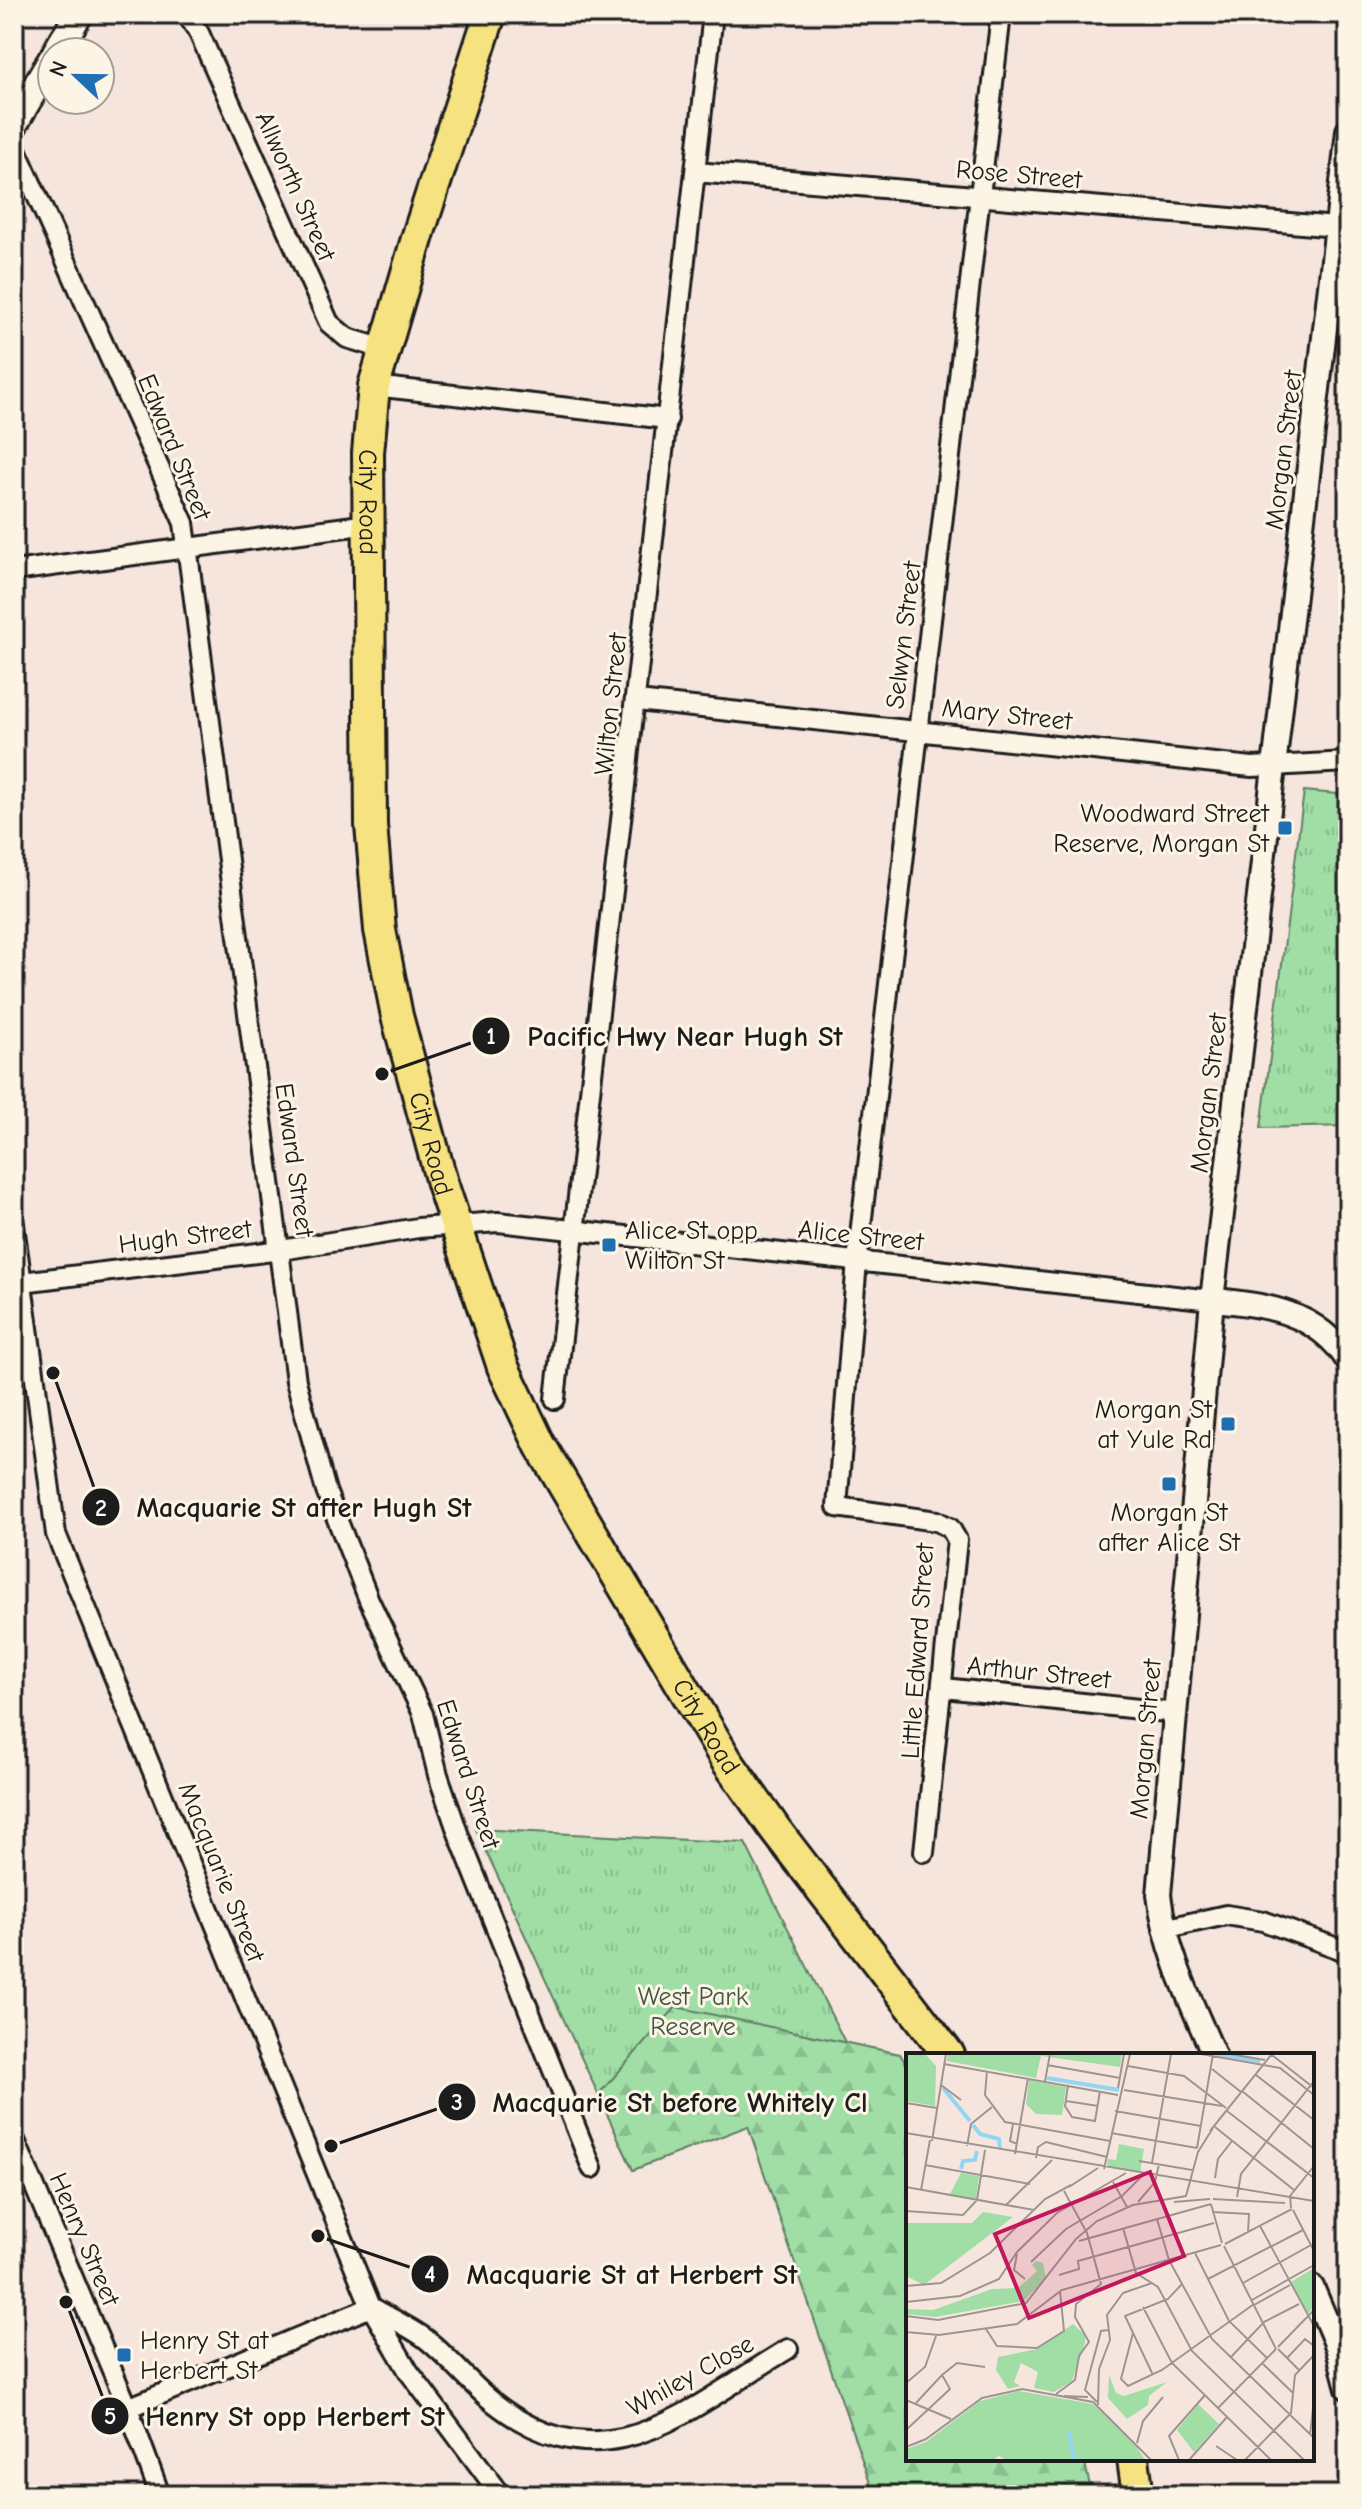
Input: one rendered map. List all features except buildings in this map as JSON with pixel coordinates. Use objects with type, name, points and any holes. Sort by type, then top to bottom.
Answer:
[{"type":"highway","name":"City Road","points":[[490,14],[374,386],[368,453],[371,825],[380,930],[397,1016],[489,1328],[519,1404],[688,1700],[775,1829],[947,2053]]},
{"type":"highway","points":[[1133,2461],[1138,2495]]},
{"type":"main road","points":[[66,36],[79,14]]},
{"type":"main road","points":[[14,124],[36,86]]},
{"type":"street","name":"Allworth Street","points":[[187,14],[199,33],[329,323],[347,338],[384,349]]},
{"type":"street","name":"Wilton Street","points":[[555,1399],[713,14]]},
{"type":"street","name":"Selwyn Street","points":[[857,1261],[1001,14]]},
{"type":"street","name":"Morgan Street","points":[[1213,2053],[1163,1929],[1159,1895],[1212,1300],[1342,228],[1348,131]]},
{"type":"street","name":"Edward Street","points":[[14,145],[184,523],[296,1381],[326,1491],[369,1600],[423,1714],[438,1775],[458,1833],[592,2168]]},
{"type":"street","name":"Rose Street","points":[[696,172],[1342,228]]},
{"type":"street","points":[[374,386],[668,419]]},
{"type":"street","points":[[14,571],[369,524]]},
{"type":"street","name":"Mary Street","points":[[637,701],[1275,767],[1348,762]]},
{"type":"street","name":"Alice Street","points":[[457,1224],[498,1222],[576,1229],[1212,1300]]},
{"type":"street","name":"Hugh Street","points":[[18,1283],[457,1224]]},
{"type":"street","name":"Macquarie Street","points":[[14,1225],[18,1283],[56,1534],[371,2307],[409,2372],[501,2495]]},
{"type":"street","name":"Little Edward Street","points":[[857,1261],[837,1507],[937,1521],[950,1528],[957,1540],[944,1688],[924,1852]]},
{"type":"street","points":[[1212,1300],[1242,1302],[1295,1314],[1339,1346],[1348,1361]]},
{"type":"street","name":"Arthur Street","points":[[944,1688],[1176,1713]]},
{"type":"street","points":[[1163,1929],[1226,1915],[1263,1921],[1348,1952]]},
{"type":"street","name":"Henry Street","points":[[14,2138],[128,2408],[160,2495]]},
{"type":"street","points":[[1314,2291],[1342,2344],[1348,2388]]},
{"type":"street","points":[[128,2408],[371,2307]]},
{"type":"street","name":"Whiley Close","points":[[371,2307],[426,2339],[494,2403],[527,2425],[561,2439],[601,2444],[638,2436],[788,2349]]},
{"type":"green space","points":[[1304,791],[1348,795],[1348,1126],[1261,1128]]},
{"type":"green space","name":"West Park Reserve","points":[[476,1829],[745,1843],[864,2080],[633,2170]]},
{"type":"green space","points":[[676,2007],[900,2054],[906,2064],[906,2461],[1084,2461],[1092,2495],[874,2495],[748,2126],[633,2170],[598,2095]]},
{"type":"place","name":"Woodward Street Reserve, Morgan St","points":[[1285,828]]},
{"type":"place","name":"Pacific Hwy Near Hugh St","points":[[382,1074]]},
{"type":"place","name":"Alice St opp Wilton St","points":[[609,1245]]},
{"type":"place","name":"Macquarie St after Hugh St","points":[[53,1373]]},
{"type":"place","name":"Morgan St at Yule Rd","points":[[1228,1424]]},
{"type":"place","name":"Morgan St after Alice St","points":[[1169,1484]]},
{"type":"place","name":"Macquarie St before Whitely Cl","points":[[331,2146]]},
{"type":"place","name":"Macquarie St at Herbert St","points":[[318,2236]]},
{"type":"place","name":"Henry St opp Herbert St","points":[[66,2302]]},
{"type":"place","name":"Henry St at Herbert St","points":[[124,2355]]}]
